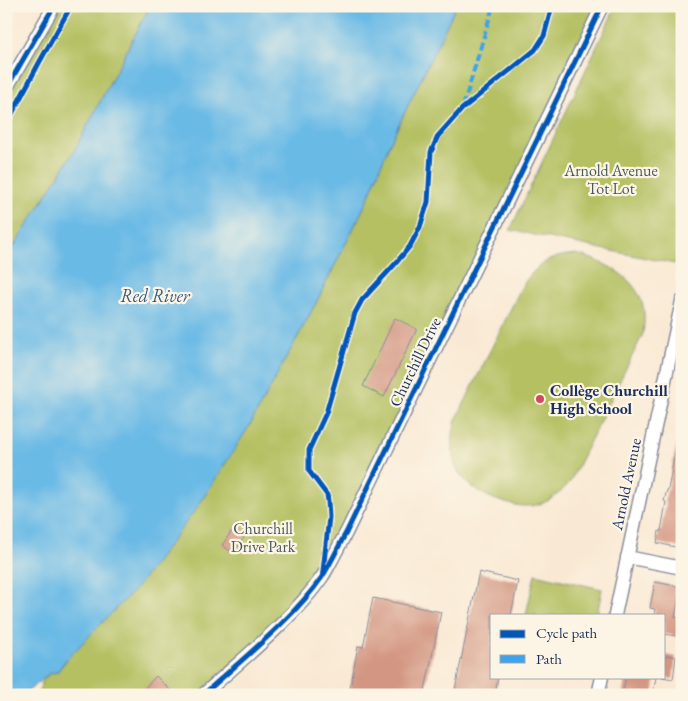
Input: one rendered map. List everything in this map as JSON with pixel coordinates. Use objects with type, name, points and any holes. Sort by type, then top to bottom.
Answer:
[{"type":"street","points":[[6,89],[54,6]]},
{"type":"street","name":"Churchill Drive","points":[[203,695],[284,620],[323,576],[346,533],[602,6]]},
{"type":"street","name":"Arnold Avenue","points":[[615,614],[682,301]]},
{"type":"street","points":[[627,556],[682,568]]},
{"type":"street","points":[[598,695],[602,678]]},
{"type":"green space","points":[[55,6],[150,6],[73,153],[6,259],[6,93]]},
{"type":"green space","name":"Churchill Drive Park","points":[[456,6],[602,6],[323,576],[203,695],[38,695],[43,680],[52,673],[57,672],[250,425],[316,303],[367,201],[389,145]]},
{"type":"green space","name":"Arnold Avenue Tot Lot","points":[[616,6],[682,6],[682,235],[675,264],[510,230]]},
{"type":"green space","points":[[576,254],[597,261],[617,271],[633,286],[643,306],[643,334],[570,482],[555,496],[541,504],[526,506],[502,502],[478,491],[460,474],[453,459],[452,448],[456,420],[521,288],[532,273],[544,263],[558,257]]},
{"type":"green space","points":[[535,574],[602,589],[597,614],[526,614]]},
{"type":"water","name":"Red River","points":[[150,6],[456,6],[389,145],[367,201],[316,303],[250,425],[197,508],[137,587],[65,661],[57,672],[50,673],[23,695],[6,695],[6,259],[73,153]]},
{"type":"building","points":[[395,318],[417,329],[384,397],[363,386]]},
{"type":"building","points":[[677,441],[682,442],[682,540],[680,548],[657,543],[659,531],[661,531],[666,502],[664,501],[668,490]]},
{"type":"building","points":[[237,524],[248,532],[233,553],[222,545]]},
{"type":"building","points":[[479,572],[518,581],[511,614],[490,614],[490,678],[498,678],[495,695],[454,695]]},
{"type":"building","points":[[655,582],[681,587],[675,617],[682,618],[682,637],[666,634],[666,614],[654,614],[655,609],[650,608]]},
{"type":"building","points":[[373,598],[441,612],[424,695],[349,694],[358,646],[363,647]]},
{"type":"building","points":[[666,655],[676,657],[673,679],[666,678]]},
{"type":"building","points":[[156,676],[175,695],[150,695],[144,689]]},
{"type":"building","points":[[626,678],[656,678],[653,695],[622,695]]},
{"type":"marked path","points":[[463,107],[493,6]]},
{"type":"cycle path","points":[[6,89],[54,6]]},
{"type":"cycle path","points":[[6,125],[71,6]]},
{"type":"cycle path","points":[[323,571],[329,517],[328,501],[327,495],[309,471],[309,450],[326,413],[355,313],[362,300],[410,246],[420,227],[428,202],[431,152],[438,136],[462,109],[535,50],[544,36],[552,6]]},
{"type":"cycle path","points":[[203,695],[282,624],[310,593],[325,572],[346,533],[602,6]]},
{"type":"place","name":"Collège Churchill High School","points":[[540,399]]}]
